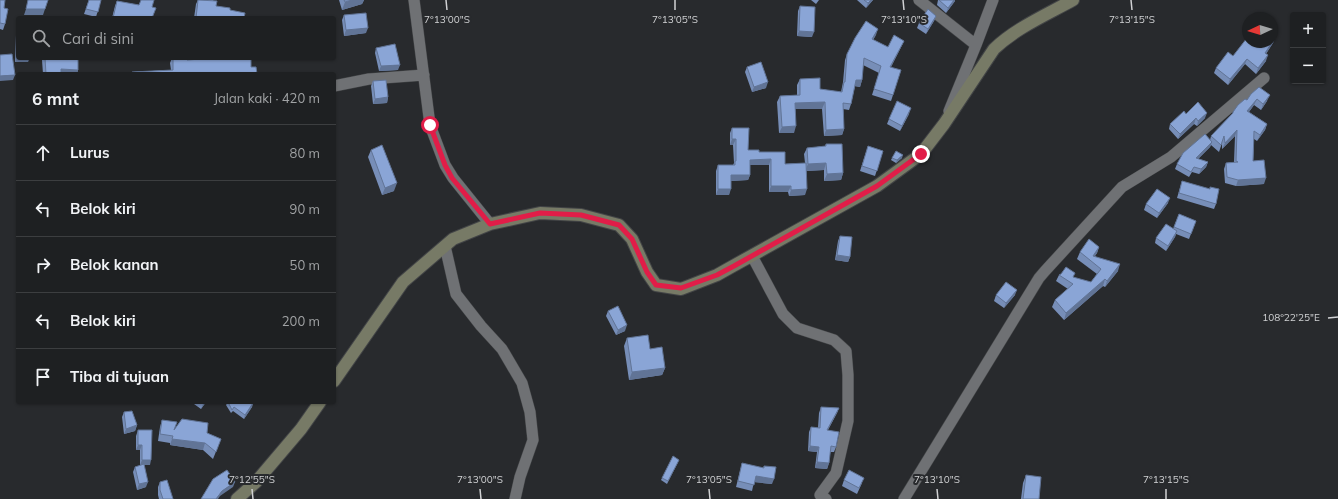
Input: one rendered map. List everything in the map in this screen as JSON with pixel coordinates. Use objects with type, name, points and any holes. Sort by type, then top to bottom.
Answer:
[{"type":"street","points":[[414,0],[430,125],[445,165],[452,178],[490,224]]},
{"type":"street","points":[[919,0],[976,45]]},
{"type":"street","points":[[944,124],[976,45],[992,0]]},
{"type":"street","points":[[336,378],[403,282],[452,239],[490,224],[540,213],[581,215],[619,225],[632,239],[647,272],[656,285],[681,288],[717,275],[877,186],[921,154],[944,124],[1001,42],[1020,29],[1073,0]]},
{"type":"street","points":[[336,86],[369,79],[424,75]]},
{"type":"street","points":[[904,499],[1039,278],[1122,187],[1171,157],[1264,78]]},
{"type":"street","points":[[445,246],[456,294],[481,326],[502,349],[522,383],[528,405],[533,440],[520,477],[515,499]]},
{"type":"street","points":[[752,256],[783,314],[797,328],[834,340],[846,351],[848,375],[848,421],[836,473],[822,498]]},
{"type":"street","points":[[237,499],[256,482],[301,429],[319,404]]},
{"type":"building","points":[[0,0],[5,0],[4,8],[8,9],[5,24],[0,23]]},
{"type":"building","points":[[28,0],[48,0],[45,9],[26,9]]},
{"type":"building","points":[[89,0],[101,0],[98,12],[86,9]]},
{"type":"building","points":[[141,0],[154,0],[152,7],[156,8],[153,16],[113,16],[117,1],[139,5]]},
{"type":"building","points":[[198,0],[217,1],[216,6],[230,8],[230,10],[245,13],[244,16],[196,16]]},
{"type":"building","points":[[864,0],[871,0],[868,3]]},
{"type":"building","points":[[939,0],[954,0],[948,8]]},
{"type":"building","points":[[800,6],[815,7],[814,32],[799,31]]},
{"type":"building","points":[[928,9],[936,16],[928,29],[919,23]]},
{"type":"building","points":[[366,13],[368,28],[346,30],[344,15]]},
{"type":"building","points":[[866,21],[878,29],[872,39],[888,47],[894,35],[904,41],[890,67],[901,70],[893,95],[874,89],[881,66],[864,58],[862,80],[856,80],[851,104],[843,103],[844,129],[826,130],[825,102],[795,103],[796,126],[782,127],[780,96],[800,95],[800,79],[820,78],[820,89],[842,92],[845,82],[847,54]]},
{"type":"building","points":[[395,44],[400,65],[381,66],[376,48]]},
{"type":"building","points":[[1242,44],[1242,48],[1268,48],[1265,53],[1268,55],[1258,68],[1247,59],[1230,79],[1216,68],[1228,52],[1233,56]]},
{"type":"building","points":[[12,54],[15,75],[0,76],[0,55]]},
{"type":"building","points":[[45,60],[78,60],[78,70],[61,69],[61,72],[46,72]]},
{"type":"building","points":[[173,60],[251,60],[251,67],[256,67],[257,72],[132,72],[173,70]]},
{"type":"building","points":[[761,62],[768,82],[754,87],[747,67]]},
{"type":"building","points":[[386,80],[388,97],[375,99],[373,81]]},
{"type":"building","points":[[1259,87],[1270,95],[1263,104],[1257,99],[1247,111],[1267,124],[1260,135],[1254,131],[1253,161],[1264,160],[1266,178],[1238,180],[1227,177],[1226,163],[1238,162],[1236,161],[1237,130],[1225,143],[1224,136],[1221,145],[1211,136],[1233,113],[1238,105],[1245,99],[1247,100]]},
{"type":"building","points":[[897,101],[911,108],[902,126],[889,119]]},
{"type":"building","points":[[1198,102],[1207,113],[1198,121],[1196,118],[1180,134],[1170,124],[1184,111],[1186,114]]},
{"type":"building","points":[[732,128],[749,128],[748,150],[759,150],[759,152],[785,152],[785,164],[806,163],[807,189],[791,190],[791,186],[771,186],[771,159],[750,160],[750,175],[731,175],[731,189],[718,189],[718,165],[735,165],[736,161],[736,139],[732,139]]},
{"type":"building","points":[[1205,134],[1212,142],[1196,158],[1208,162],[1201,169],[1194,167],[1191,172],[1177,164],[1183,153]]},
{"type":"building","points":[[826,144],[842,144],[843,173],[827,174],[826,163],[808,164],[807,148],[826,146]]},
{"type":"building","points":[[382,145],[397,183],[385,188],[371,150]]},
{"type":"building","points":[[868,146],[883,151],[877,171],[862,166]]},
{"type":"building","points":[[896,151],[903,155],[897,160],[892,158]]},
{"type":"building","points":[[1182,181],[1210,189],[1210,187],[1219,189],[1216,204],[1179,193]]},
{"type":"building","points":[[1157,189],[1170,198],[1159,213],[1146,204]]},
{"type":"building","points":[[1179,214],[1196,221],[1191,234],[1174,227]]},
{"type":"building","points":[[1166,224],[1177,231],[1168,246],[1156,238]]},
{"type":"building","points":[[840,236],[852,237],[850,257],[837,255]]},
{"type":"building","points":[[1089,239],[1099,247],[1093,256],[1120,264],[1107,281],[1105,279],[1066,313],[1055,300],[1073,284],[1059,275],[1066,267],[1075,273],[1073,277],[1091,282],[1101,269],[1080,252]]},
{"type":"building","points":[[1006,282],[1017,290],[1006,303],[996,295]]},
{"type":"building","points":[[618,306],[627,325],[618,330],[608,311]]},
{"type":"building","points":[[648,335],[650,349],[662,347],[665,368],[632,372],[627,338]]},
{"type":"building","points":[[229,404],[252,404],[245,415],[234,407],[232,410]]},
{"type":"building","points":[[821,407],[839,408],[827,430],[839,432],[836,447],[831,446],[829,463],[817,462],[819,447],[810,446],[811,427],[820,428]]},
{"type":"building","points":[[132,411],[137,425],[126,429],[124,412]]},
{"type":"building","points":[[182,419],[208,423],[207,433],[221,439],[216,452],[205,443],[172,439],[173,436],[160,434],[162,420],[177,422],[174,430]]},
{"type":"building","points":[[138,430],[152,430],[151,460],[142,460],[142,445],[138,445]]},
{"type":"building","points":[[673,456],[679,460],[668,481],[662,478]]},
{"type":"building","points":[[742,463],[764,468],[764,466],[776,467],[774,479],[756,476],[754,485],[738,481]]},
{"type":"building","points":[[144,464],[148,482],[139,484],[135,467]]},
{"type":"building","points":[[227,470],[235,482],[222,491],[216,499],[201,499],[213,479]]},
{"type":"building","points":[[849,470],[864,478],[859,488],[844,480]]},
{"type":"building","points":[[1026,475],[1041,477],[1039,499],[1023,499]]},
{"type":"building","points":[[167,480],[173,499],[163,499],[160,490],[160,482]]},
{"type":"route","points":[[430,125],[445,165],[452,178],[490,224],[540,213],[581,215],[619,225],[632,239],[647,272],[656,285],[681,288],[717,275],[734,266],[877,186],[921,154]]}]
